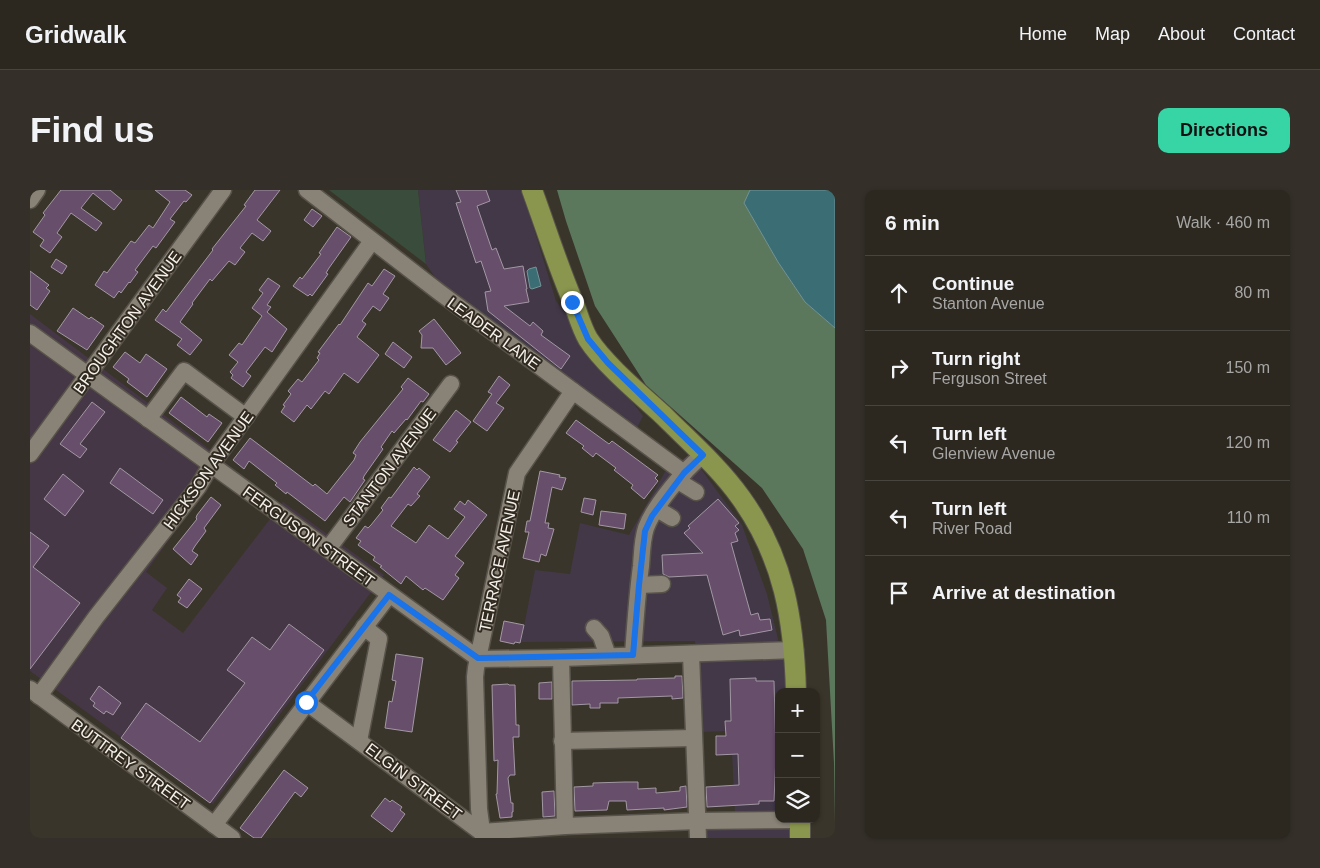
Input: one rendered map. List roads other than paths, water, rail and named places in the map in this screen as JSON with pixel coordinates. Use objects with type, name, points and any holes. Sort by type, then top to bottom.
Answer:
[{"type":"main road","points":[[532,190],[566,286],[588,339],[608,363],[703,455],[740,497],[758,525],[771,552],[786,593],[795,650],[796,688]]},
{"type":"street","points":[[30,200],[37,190]]},
{"type":"street","name":"BROUGHTON AVENUE","points":[[30,454],[222,190]]},
{"type":"street","name":"LEADER LANE","points":[[307,190],[372,241],[573,391],[681,477],[696,492]]},
{"type":"street","name":"HICKSON AVENUE","points":[[35,693],[198,487],[211,466],[372,241]]},
{"type":"street","name":"FERGUSON STREET","points":[[30,333],[478,658]]},
{"type":"street","points":[[148,419],[184,371],[246,417]]},
{"type":"street","name":"STANTON AVENUE","points":[[328,549],[451,384]]},
{"type":"street","name":"TERRACE AVENUE","points":[[482,835],[478,799],[475,677],[478,658],[517,473],[573,391]]},
{"type":"street","points":[[633,655],[645,531],[657,509],[681,477],[703,455]]},
{"type":"street","points":[[657,509],[672,518]]},
{"type":"street","points":[[639,585],[662,584]]},
{"type":"street","points":[[214,825],[389,595]]},
{"type":"street","points":[[359,741],[379,639],[364,626]]},
{"type":"street","points":[[594,628],[602,636],[608,656]]},
{"type":"street","points":[[478,658],[561,658],[795,650]]},
{"type":"street","points":[[691,654],[698,838]]},
{"type":"street","points":[[561,658],[565,826]]},
{"type":"street","name":"BUTTREY STREET","points":[[35,693],[232,838]]},
{"type":"street","name":"ELGIN STREET","points":[[306,702],[482,835]]},
{"type":"street","points":[[562,742],[693,738]]},
{"type":"street","points":[[482,835],[565,826],[586,832],[698,821],[800,826]]},
{"type":"water","points":[[750,190],[835,190],[835,328],[805,302],[778,262],[744,203]]},
{"type":"water","points":[[536,267],[541,286],[532,289],[530,288],[527,271]]}]
